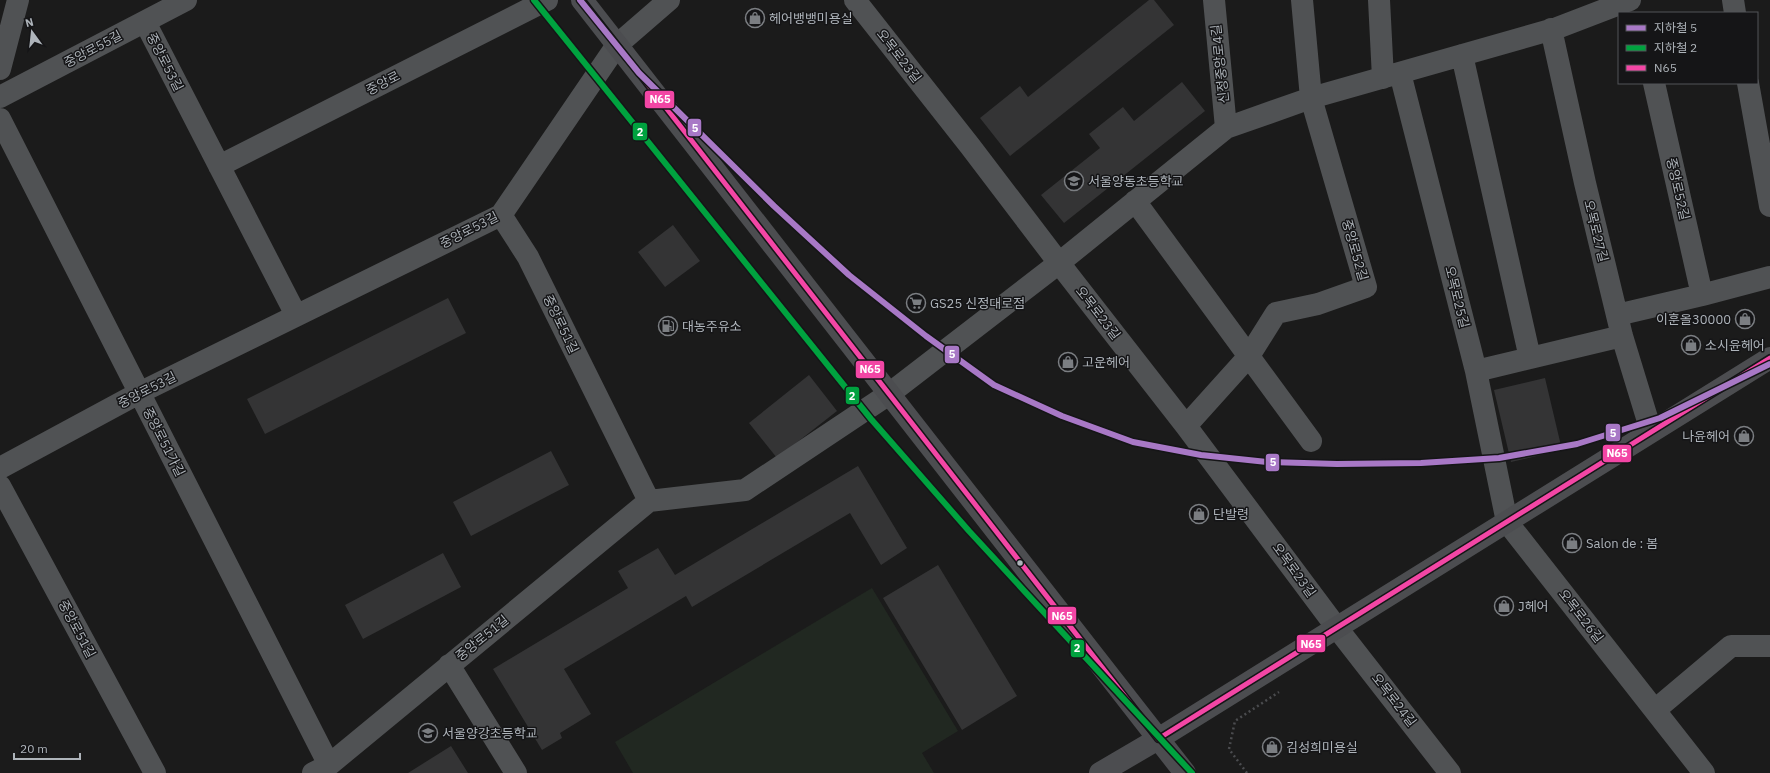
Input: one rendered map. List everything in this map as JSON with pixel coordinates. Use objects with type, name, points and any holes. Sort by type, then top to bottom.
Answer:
[{"type":"main road","points":[[582,0],[1185,773]]},
{"type":"main road","points":[[1100,773],[1158,740],[1770,358]]},
{"type":"street","points":[[0,68],[18,0]]},
{"type":"street","name":"중앙로55길","points":[[0,97],[186,0]]},
{"type":"street","name":"중앙로","points":[[219,166],[547,0]]},
{"type":"street","name":"중앙로53길","points":[[0,468],[139,393],[501,215],[617,45],[669,0]]},
{"type":"street","name":"오목로23길","points":[[855,0],[970,146],[1186,426],[1337,628]]},
{"type":"street","name":"신정중앙로4길","points":[[1214,0],[1226,128]]},
{"type":"street","points":[[1302,0],[1311,98]]},
{"type":"street","name":"오목로25길","points":[[1379,0],[1392,76],[1476,370],[1507,522]]},
{"type":"street","points":[[649,501],[745,490],[889,394],[1059,263],[1226,128],[1311,98],[1392,76],[1551,29],[1630,0]]},
{"type":"street","points":[[1635,0],[1638,12]]},
{"type":"street","points":[[1733,0],[1735,12]]},
{"type":"street","name":"중앙로53길","points":[[145,22],[296,315]]},
{"type":"street","name":"오목로27길","points":[[1551,29],[1585,183],[1622,336],[1651,431]]},
{"type":"street","points":[[1462,55],[1530,358]]},
{"type":"street","name":"중앙로52길","points":[[1654,84],[1702,296]]},
{"type":"street","points":[[1748,84],[1764,132],[1770,206]]},
{"type":"street","name":"중앙로52길","points":[[1248,356],[1276,313],[1318,304],[1366,287],[1311,98]]},
{"type":"street","name":"중앙로51가길","points":[[0,119],[139,393],[321,769]]},
{"type":"street","points":[[1135,202],[1311,440]]},
{"type":"street","name":"중앙로51길","points":[[321,769],[649,501],[528,257],[501,215]]},
{"type":"street","points":[[1617,315],[1702,296],[1770,277]]},
{"type":"street","points":[[1476,370],[1622,336]]},
{"type":"street","points":[[1186,426],[1248,356]]},
{"type":"street","name":"중앙로51길","points":[[0,486],[155,773]]},
{"type":"street","name":"오목로26길","points":[[1507,522],[1704,773]]},
{"type":"street","name":"오목로24길","points":[[1337,628],[1450,773]]},
{"type":"street","points":[[1655,710],[1731,646],[1770,646]]},
{"type":"street","points":[[449,665],[516,773]]},
{"type":"path","points":[[1247,773],[1229,749],[1235,721],[1280,692]]},
{"type":"shaded area","points":[[872,588],[958,731],[922,753],[934,773],[633,773],[615,742]]},
{"type":"building","points":[[1149,0],[1154,0],[1174,25],[1010,156],[980,118],[1020,86],[1028,97]]},
{"type":"building","points":[[1182,82],[1205,111],[1064,223],[1041,195],[1100,148],[1089,134],[1123,107],[1134,121]]},
{"type":"building","points":[[673,225],[700,261],[665,287],[638,252]]},
{"type":"building","points":[[448,298],[466,333],[265,434],[247,399]]},
{"type":"building","points":[[809,375],[837,411],[777,458],[749,423]]},
{"type":"building","points":[[1545,378],[1562,450],[1511,462],[1494,390]]},
{"type":"building","points":[[551,451],[569,485],[471,536],[453,502]]},
{"type":"building","points":[[858,466],[907,548],[881,565],[850,513],[692,607],[686,596],[564,669],[591,714],[560,733],[562,738],[542,750],[493,669],[628,588],[618,571],[658,548],[675,575]]},
{"type":"building","points":[[443,553],[461,587],[363,639],[345,605]]},
{"type":"building","points":[[938,565],[1017,696],[962,730],[883,598]]},
{"type":"building","points":[[451,746],[468,773],[408,773]]},
{"type":"metro line","name":"2","points":[[534,0],[871,419],[969,531],[1192,773]]},
{"type":"metro line","name":"5","points":[[580,0],[639,73],[774,206],[849,275],[926,336],[994,385],[1062,416],[1133,442],[1201,455],[1267,462],[1337,464],[1421,463],[1499,458],[1577,444],[1660,418],[1770,364]]},
{"type":"transit line","name":"N65","points":[[582,0],[1158,739]]},
{"type":"transit line","name":"N65","points":[[1158,739],[1770,358]]},
{"type":"place","name":"헤어뱅뱅미용실","points":[[755,18]]},
{"type":"place","name":"서울양동초등학교","points":[[1074,181]]},
{"type":"place","name":"GS25 신정대로점","points":[[916,303]]},
{"type":"place","name":"이훈올30000","points":[[1745,319]]},
{"type":"place","name":"대농주유소","points":[[668,326]]},
{"type":"place","name":"소시윤헤어","points":[[1691,345]]},
{"type":"place","name":"고운헤어","points":[[1068,362]]},
{"type":"place","name":"나윤헤어","points":[[1744,436]]},
{"type":"place","name":"단발령","points":[[1199,514]]},
{"type":"place","name":"Salon de : 봄","points":[[1572,543]]},
{"type":"place","name":"J헤어","points":[[1504,606]]},
{"type":"place","name":"서울양강초등학교","points":[[428,733]]},
{"type":"place","name":"김성희미용실","points":[[1272,747]]}]
